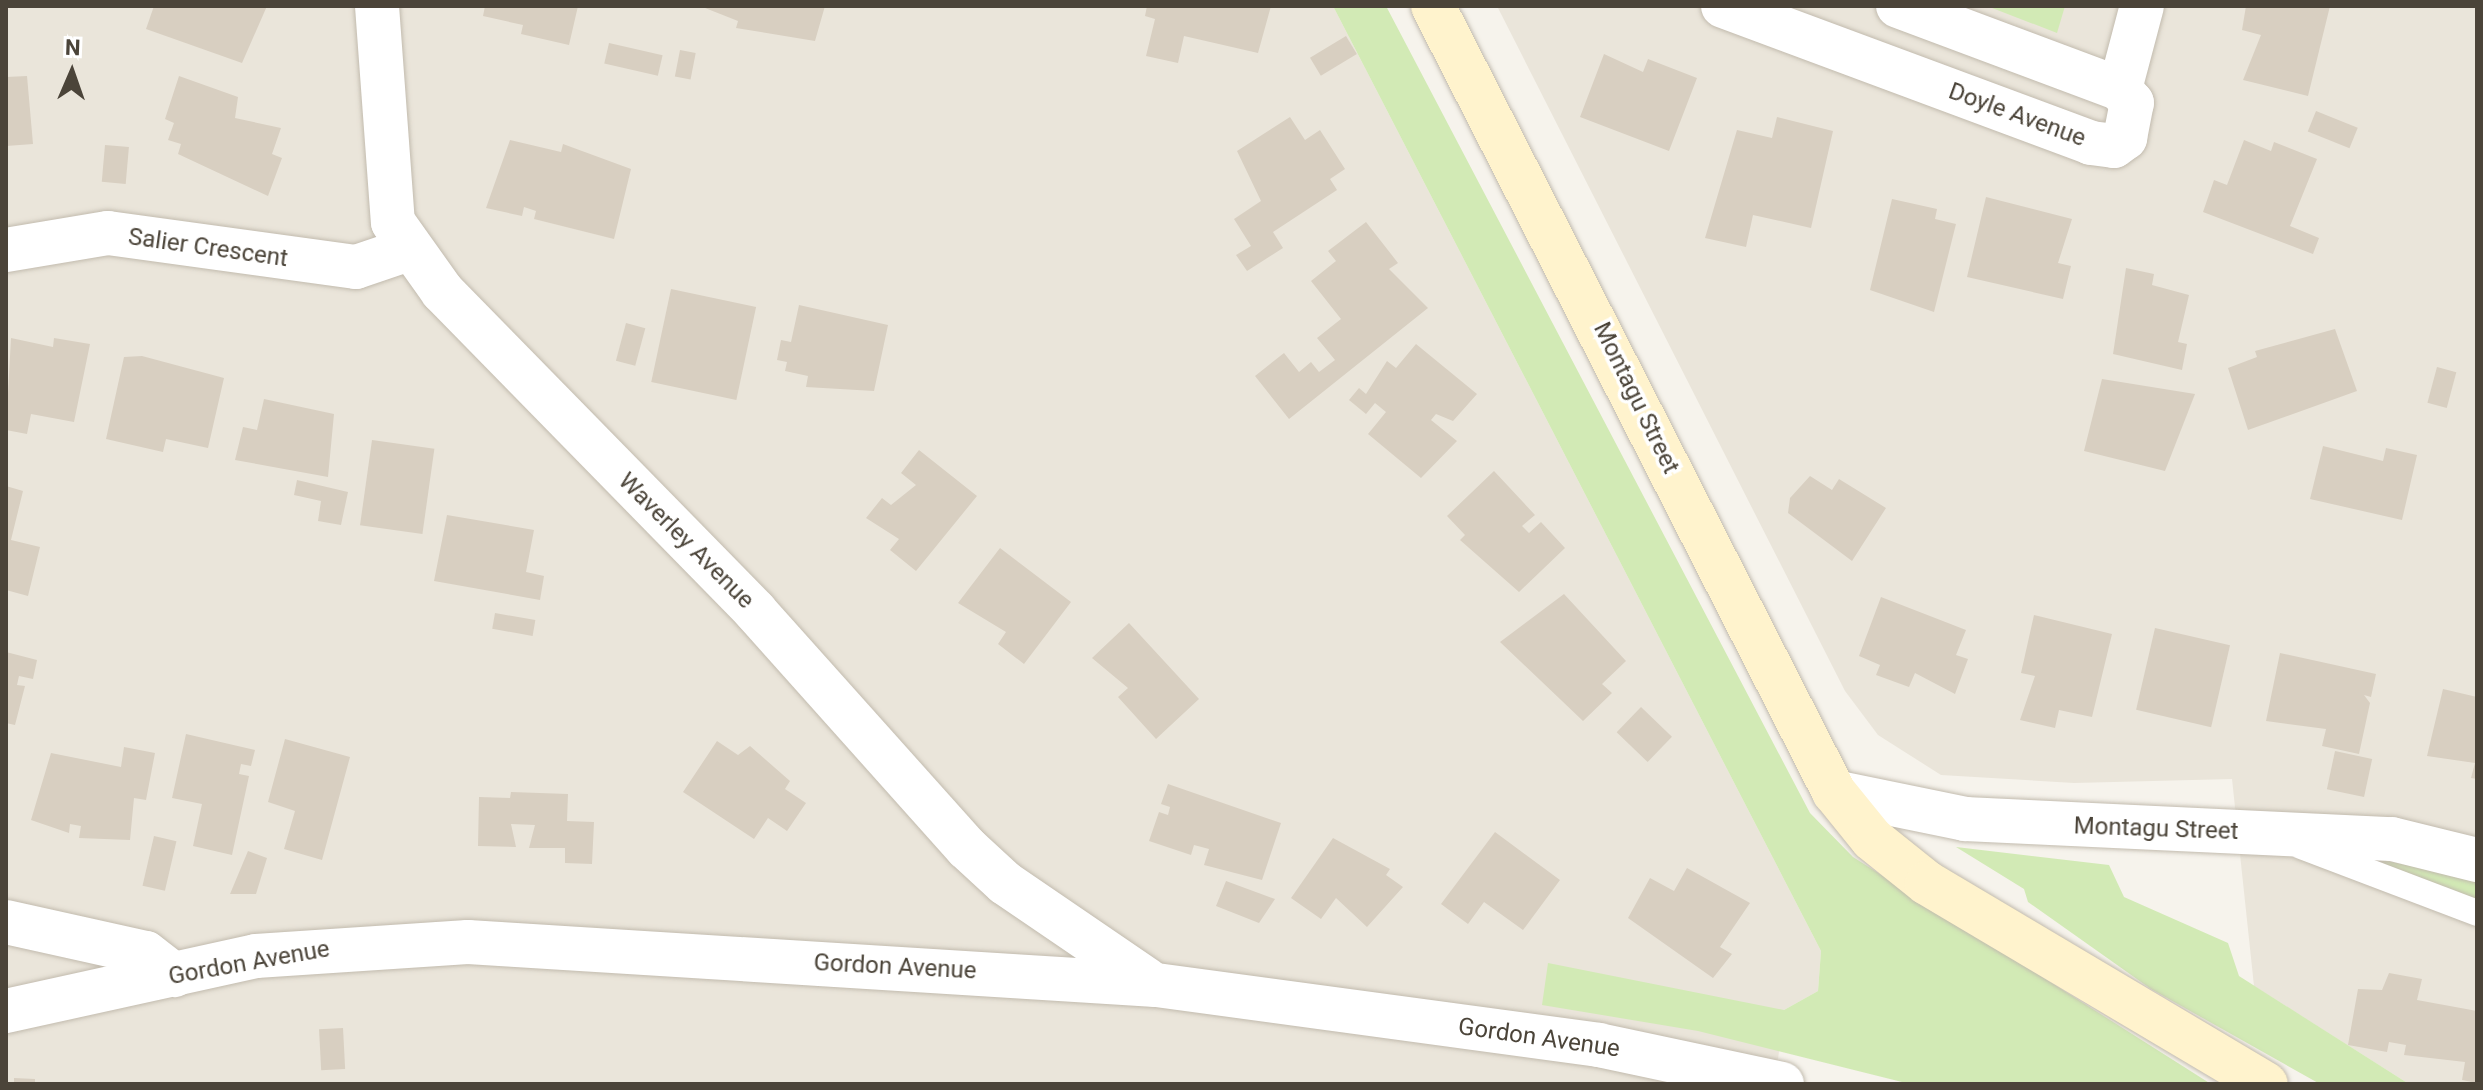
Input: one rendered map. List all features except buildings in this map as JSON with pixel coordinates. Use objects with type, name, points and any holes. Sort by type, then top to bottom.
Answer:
[{"type":"street","name":"Waverley Avenue","points":[[377,6],[389,197],[409,249],[474,329],[755,611],[1005,883],[1156,985]]},
{"type":"street","name":"Montagu Street","points":[[1433,6],[1834,792],[1872,839],[1927,883],[2266,1084]]},
{"type":"street","name":"Doyle Avenue","points":[[1723,6],[2091,143],[2114,146],[2125,138],[2132,103],[2120,89]]},
{"type":"street","points":[[1898,6],[2120,89],[2142,6]]},
{"type":"street","name":"Salier Crescent","points":[[6,250],[108,233],[356,267],[409,249]]},
{"type":"street","name":"Montagu Street","points":[[1834,792],[2044,826],[2392,839],[2477,860]]},
{"type":"street","points":[[6,922],[146,953],[174,975]]},
{"type":"street","name":"Gordon Avenue","points":[[6,1011],[174,975],[355,945],[468,942],[1156,985],[1599,1045],[1782,1084]]},
{"type":"lane","points":[[2268,833],[2477,913]]},
{"type":"shaded area","points":[[6,6],[1333,6],[1821,951],[1818,991],[1784,1010],[1775,1084],[6,1084]]},
{"type":"shaded area","points":[[1497,6],[2477,6],[2477,1084],[2409,1084],[2254,986],[2232,779],[2074,783],[1941,775],[1878,735],[1845,691]]},
{"type":"green space","points":[[1333,6],[1386,6],[1810,813],[1853,857],[2211,1084],[1910,1084],[1698,1031],[1542,1005],[1548,963],[1784,1010],[1818,991],[1821,951]]},
{"type":"green space","points":[[1987,6],[2065,6],[2057,33]]},
{"type":"green space","points":[[1956,847],[2109,865],[2124,897],[2228,943],[2239,976],[2409,1084],[2320,1084],[2151,989],[2028,902],[2024,889]]},
{"type":"green space","points":[[2382,860],[2477,880],[2477,902],[2386,874]]}]
